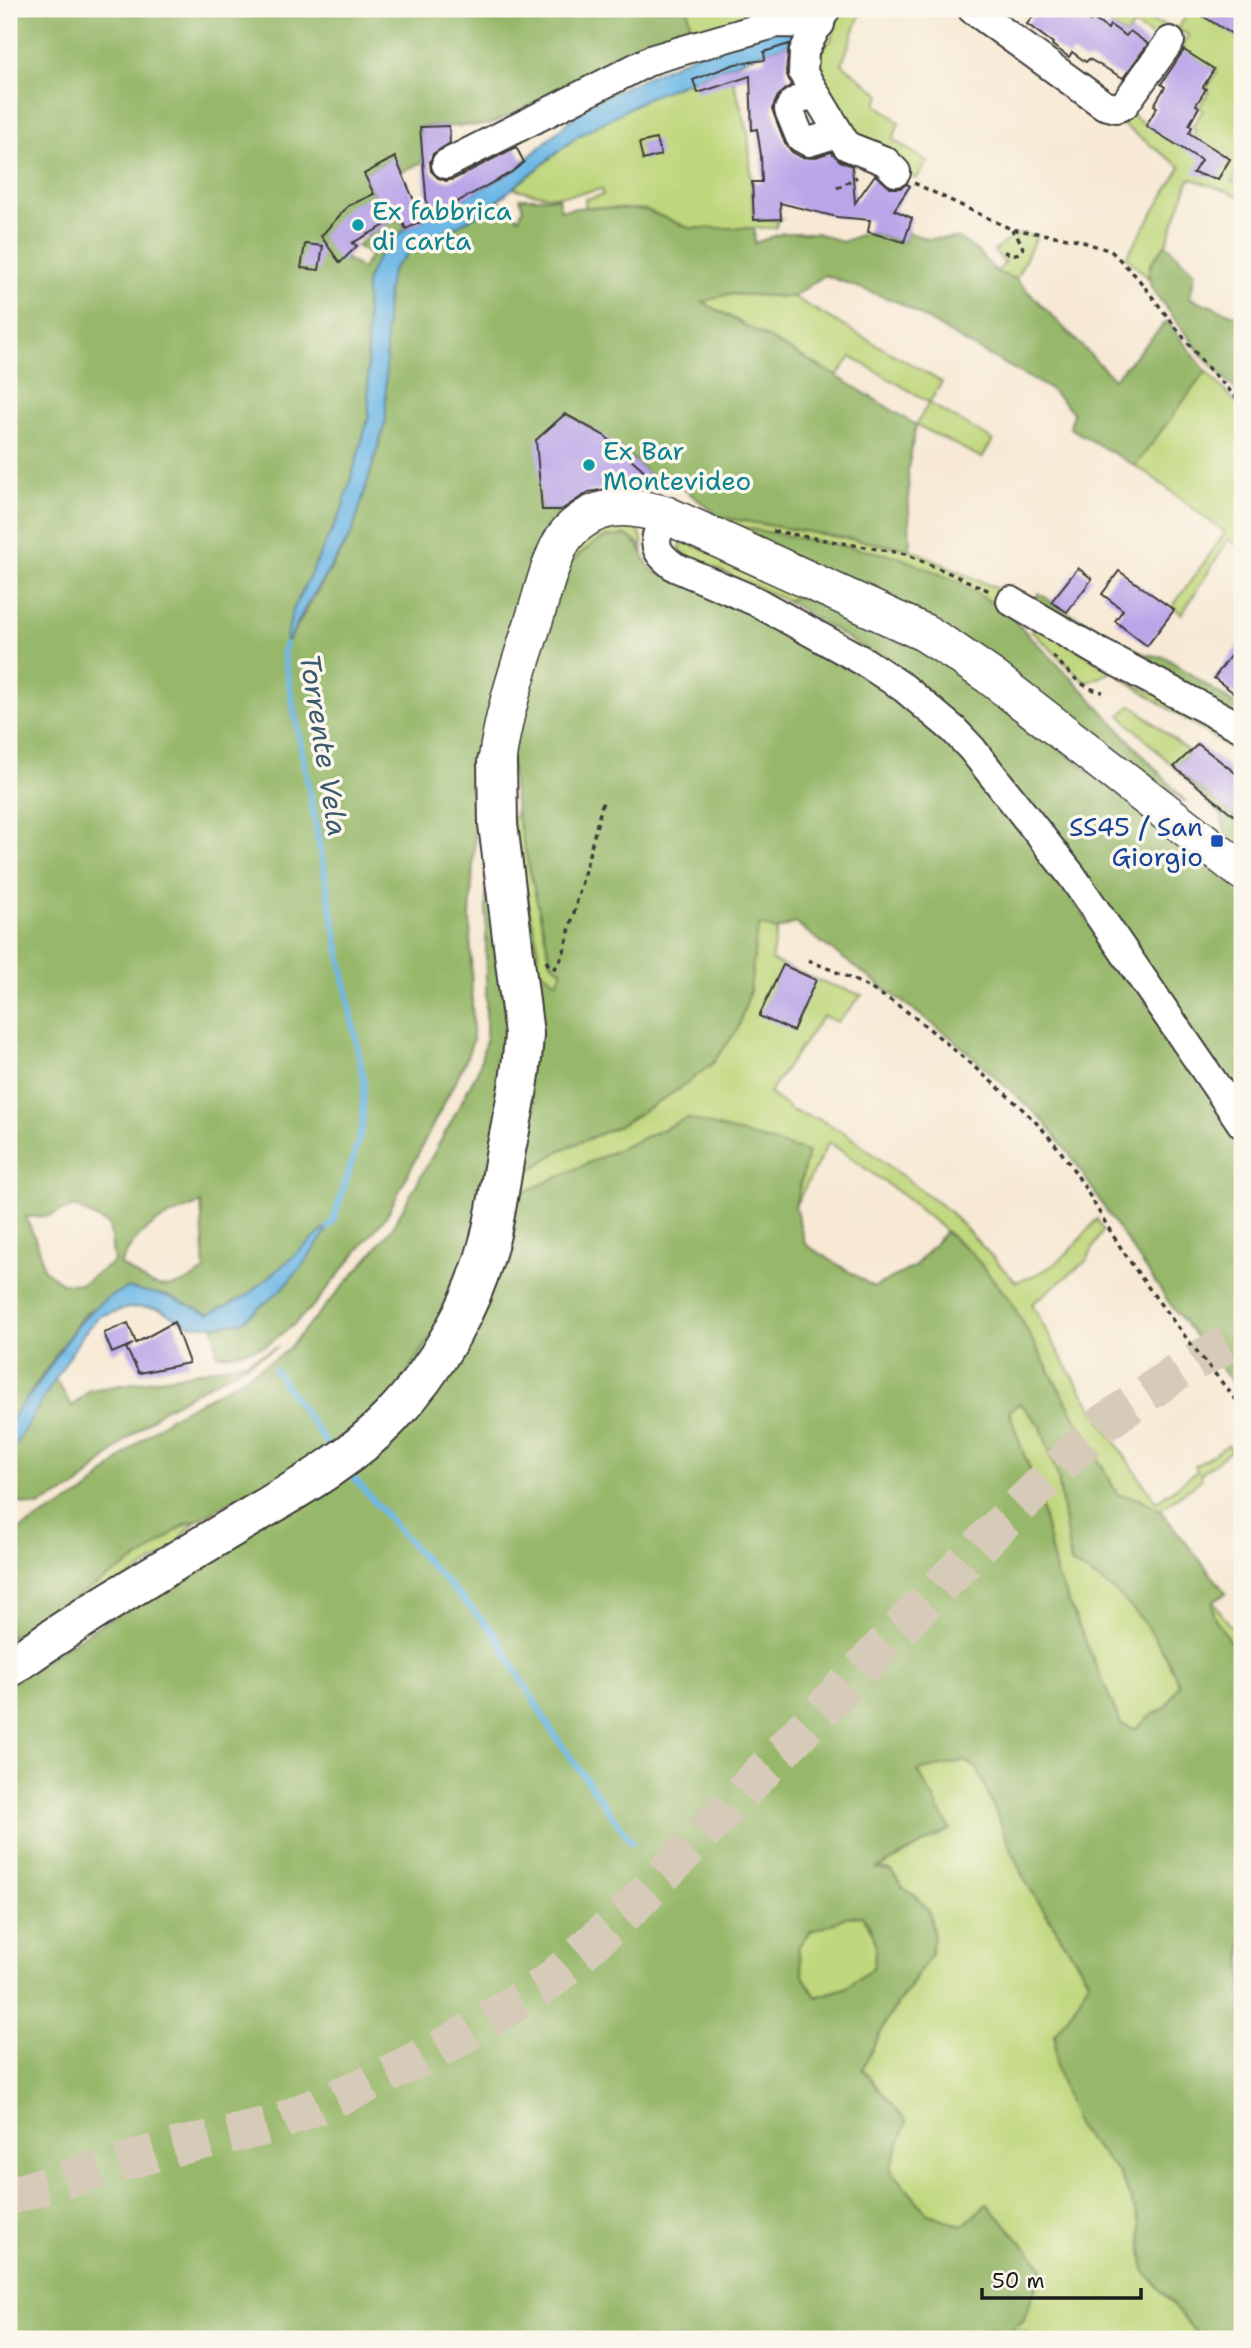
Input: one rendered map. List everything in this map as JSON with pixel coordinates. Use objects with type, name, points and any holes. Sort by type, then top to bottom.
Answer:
[{"type":"highway","points":[[9,1668],[347,1454],[388,1420],[418,1385],[447,1343],[471,1294],[489,1240],[522,1065],[524,1034],[498,824],[497,762]]},
{"type":"main road","points":[[497,762],[501,730],[519,668],[551,565],[562,541],[580,521],[604,509],[636,507],[666,515],[925,633],[990,676],[1242,872]]},
{"type":"street","points":[[972,9],[1104,105],[1111,107],[1124,105],[1170,40]]},
{"type":"street","points":[[446,164],[653,59],[777,23],[818,18]]},
{"type":"street","points":[[818,18],[807,43],[802,65],[803,74],[847,146],[854,173],[885,161],[896,172]]},
{"type":"street","points":[[666,515],[656,547],[675,567],[755,601],[865,662],[931,709],[972,749],[1072,876],[1242,1124]]},
{"type":"street","points":[[1011,601],[1100,653],[1242,728]]},
{"type":"path","points":[[896,172],[903,178],[1011,229],[1074,239],[1111,251],[1136,276],[1205,365],[1242,403]]},
{"type":"path","points":[[1004,252],[1018,254],[1023,248],[1011,229]]},
{"type":"path","points":[[762,528],[906,554],[1011,601]]},
{"type":"path","points":[[544,953],[550,967],[555,968],[564,951],[603,801]]},
{"type":"path","points":[[808,960],[871,989],[900,1007],[932,1031],[1030,1117],[1054,1142],[1080,1178],[1123,1251],[1152,1292],[1242,1407]]},
{"type":"green space","points":[[9,9],[688,9],[691,37],[658,38],[628,51],[609,69],[488,125],[420,127],[423,162],[401,172],[395,158],[364,173],[374,194],[345,258],[362,269],[371,256],[357,246],[370,234],[400,217],[406,229],[382,253],[366,283],[369,416],[342,510],[293,610],[284,648],[352,533],[386,420],[386,307],[390,276],[394,267],[414,248],[482,213],[498,200],[519,218],[523,208],[520,198],[558,198],[561,210],[586,207],[646,210],[689,228],[754,228],[755,243],[783,233],[817,233],[842,242],[868,232],[904,242],[907,232],[928,239],[958,238],[977,251],[996,272],[1016,279],[1114,379],[1167,321],[1206,371],[1135,466],[1070,428],[1073,412],[1050,389],[900,303],[825,275],[793,297],[728,294],[703,302],[837,376],[916,425],[908,469],[910,549],[720,517],[680,486],[653,480],[613,442],[565,414],[542,510],[558,510],[558,522],[488,750],[470,775],[476,817],[470,917],[473,1040],[465,1062],[387,1215],[315,1304],[291,1327],[266,1345],[234,1354],[217,1355],[214,1326],[220,1320],[167,1296],[127,1288],[84,1314],[9,1424]],"holes":[[[201,1203],[205,1271],[183,1283],[160,1286],[144,1280],[120,1265],[135,1241],[153,1225]],[[74,1206],[109,1225],[114,1262],[81,1284],[62,1283],[43,1269],[40,1251],[26,1217],[49,1216]]]},
{"type":"green space","points":[[688,9],[786,9],[786,12],[694,40],[656,42],[621,57],[644,43],[691,36]]},
{"type":"green space","points":[[840,9],[862,9],[842,64],[881,95],[876,104],[899,122],[893,140],[928,162],[916,179],[846,138],[811,58],[831,40]]},
{"type":"green space","points":[[1121,9],[1172,28],[1161,42],[1134,25],[1126,36],[1110,25]]},
{"type":"green space","points":[[1190,9],[1215,9],[1209,19],[1242,40],[1242,165],[1232,182],[1242,185],[1242,197],[1190,178],[1166,244],[1150,264],[1148,278],[1126,257],[1181,167],[1109,115],[1127,112],[1184,149],[1196,130],[1192,127],[1203,110],[1199,107],[1217,72],[1180,48],[1189,35],[1177,30]]},
{"type":"green space","points":[[729,66],[748,132],[754,220],[781,219],[776,228],[689,228],[646,210],[586,207],[585,199],[603,195],[602,189],[558,196],[513,188],[578,136],[649,97]]},
{"type":"green space","points":[[1020,234],[1037,236],[1016,279],[996,272],[1005,263],[994,251],[1010,238]]},
{"type":"green space","points":[[1166,244],[1195,273],[1190,298],[1242,318],[1242,396],[1205,359],[1152,289],[1149,270]]},
{"type":"green space","points":[[728,294],[793,297],[942,382],[929,403],[993,440],[982,458],[916,425],[929,402],[851,357],[837,376],[702,302]]},
{"type":"green space","points":[[1206,371],[1242,409],[1242,549],[1229,539],[1182,614],[1173,607],[1175,603],[1225,533],[1135,466]]},
{"type":"green space","points":[[720,517],[910,549],[1013,596],[1004,610],[954,580],[729,525]]},
{"type":"green space","points":[[604,522],[637,527],[642,538],[643,554],[639,543],[608,537],[594,543],[569,563],[571,549]]},
{"type":"green space","points":[[729,525],[896,556],[954,580],[1004,610],[1085,692],[1186,802],[1076,725]]},
{"type":"green space","points":[[626,535],[638,546],[652,570],[738,605],[892,692],[965,758],[1019,824],[1217,1102],[1242,1145],[1242,1394],[1175,1311],[1074,1160],[1042,1119],[953,1039],[795,923],[777,930],[760,925],[750,991],[738,1029],[713,1063],[679,1089],[619,1126],[561,1150],[529,1171],[524,1181],[525,1192],[687,1118],[808,1152],[795,1206],[805,1244],[874,1287],[914,1267],[945,1232],[971,1252],[1011,1302],[1118,1495],[1139,1498],[1160,1510],[1226,1593],[1213,1602],[1213,1615],[1242,1661],[1242,2339],[1201,2339],[1144,2270],[1140,2222],[1120,2174],[1077,2127],[1056,2067],[1055,2034],[1078,2002],[1089,1980],[1024,1879],[977,1768],[964,1761],[918,1771],[950,1829],[877,1869],[892,1871],[902,1887],[929,1911],[934,1937],[931,1954],[888,2018],[862,2069],[907,2122],[890,2169],[928,2214],[962,2226],[987,2204],[1044,2267],[1023,2321],[1011,2329],[985,2329],[970,2336],[974,2339],[9,2339],[9,1683],[346,1467],[502,1225],[509,828],[538,947],[538,965],[557,982],[562,971],[551,962],[516,811],[508,740],[569,563],[607,537]],"holes":[[[1020,1403],[1041,1427],[1058,1477],[1071,1563],[1108,1586],[1134,1610],[1160,1646],[1179,1685],[1165,1708],[1136,1729],[1121,1724],[1056,1573],[1037,1486],[1009,1411]],[[862,1916],[875,1940],[873,1968],[845,1988],[816,1997],[803,1976],[798,1947],[810,1931],[845,1917]]]},
{"type":"green space","points":[[684,541],[841,608],[792,598],[787,601],[684,554],[679,548]]},
{"type":"green space","points":[[1039,593],[1064,610],[1144,654],[1165,657],[1242,709],[1242,721],[1030,605]]},
{"type":"green space","points":[[798,596],[926,646],[1242,888],[1242,1100],[1035,813],[866,650],[787,601]]},
{"type":"green space","points":[[1038,623],[1112,672],[1086,683],[1031,630]]},
{"type":"green space","points":[[1120,677],[1242,734],[1242,756]]},
{"type":"green space","points":[[1132,705],[1189,752],[1174,767],[1120,715]]},
{"type":"green space","points":[[1174,767],[1242,822],[1242,857],[1228,845],[1221,815]]},
{"type":"green space","points":[[516,811],[551,962],[562,971],[557,982],[538,965],[538,947],[509,828]]},
{"type":"green space","points":[[486,817],[510,1056],[468,1264],[451,1306],[391,1398],[306,1467],[288,1470],[196,1521],[184,1524],[151,1551],[9,1638],[9,1546],[17,1531],[85,1493],[136,1444],[171,1417],[284,1353],[392,1228],[479,1068],[486,1039]]},
{"type":"green space","points":[[736,915],[777,930],[771,960],[816,980],[862,995],[838,1022],[823,1016],[769,1093],[793,1111],[821,1120],[845,1133],[949,1211],[1016,1282],[1043,1271],[1062,1258],[1097,1219],[1103,1230],[1086,1261],[1032,1304],[1075,1381],[1156,1502],[1197,1471],[1195,1466],[1228,1445],[1232,1450],[1200,1474],[1202,1479],[1160,1510],[1139,1498],[1118,1495],[1011,1301],[971,1252],[906,1198],[829,1142],[795,1206],[687,1118],[525,1192],[524,1180],[529,1171],[561,1150],[619,1126],[679,1089],[713,1063]]},
{"type":"green space","points":[[278,1347],[164,1409],[121,1444],[77,1487],[38,1506],[23,1504],[9,1495],[9,1452],[55,1379],[72,1406],[90,1390],[245,1362]]},
{"type":"green space","points":[[1020,1403],[1041,1426],[1058,1477],[1071,1563],[1114,1590],[1134,1610],[1160,1646],[1179,1686],[1165,1708],[1136,1729],[1121,1724],[1056,1573],[1037,1486],[1009,1411]]},
{"type":"green space","points":[[196,1521],[185,1533],[179,1546],[9,1652],[9,1638],[115,1573],[178,1529]]},
{"type":"green space","points":[[1213,1602],[1242,1641],[1242,1661],[1213,1615]]},
{"type":"green space","points":[[964,1761],[977,1768],[1024,1879],[1089,1981],[1055,2034],[1077,2127],[1120,2174],[1140,2222],[1144,2270],[1201,2339],[1037,2339],[1028,2332],[1011,2329],[1023,2321],[962,2226],[928,2214],[890,2169],[862,2069],[888,2018],[914,1982],[934,1937],[929,1911],[902,1887],[892,1871],[875,1869],[911,1851],[918,1770]]},
{"type":"green space","points":[[863,1916],[875,1940],[874,1968],[845,1988],[816,1997],[803,1976],[798,1947],[810,1931],[845,1917]]},
{"type":"water","points":[[786,9],[814,9],[800,41],[764,52],[649,97],[578,136],[482,213],[414,248],[394,267],[386,307],[386,420],[352,533],[306,606],[283,651],[293,610],[342,510],[369,416],[366,283],[387,244],[406,229],[512,172],[588,104],[786,13]]},
{"type":"water","points":[[333,1222],[303,1265],[282,1289],[242,1322],[192,1326],[159,1309],[148,1307],[128,1308],[100,1316],[83,1334],[9,1452],[8,1428],[13,1416],[73,1332],[95,1307],[127,1288],[167,1296],[209,1314],[247,1296]]},
{"type":"building","points":[[1039,9],[1072,9],[1108,29],[1110,25],[1126,36],[1130,31],[1148,44],[1123,78],[1089,59],[1086,62],[1072,52],[1069,57],[1052,45],[1053,43],[1027,24]]},
{"type":"building","points":[[1191,9],[1242,9],[1242,40]]},
{"type":"building","points":[[789,44],[786,72],[791,85],[778,96],[772,109],[785,143],[792,152],[801,157],[813,158],[831,152],[840,161],[852,166],[855,203],[875,175],[891,188],[900,188],[907,184],[910,186],[894,210],[912,218],[904,242],[868,232],[870,220],[837,217],[780,203],[781,219],[754,220],[752,182],[762,182],[757,129],[752,130],[750,76],[698,93],[693,80],[735,64],[765,60],[764,52]]},
{"type":"building","points":[[1184,50],[1214,69],[1203,87],[1206,89],[1196,105],[1199,107],[1189,125],[1192,127],[1189,133],[1230,159],[1218,179],[1193,173],[1201,160],[1146,126],[1165,87],[1161,84]]},
{"type":"building","points":[[449,126],[450,143],[433,154],[430,162],[431,171],[438,178],[446,181],[454,179],[516,147],[524,162],[512,172],[428,218],[420,127]]},
{"type":"building","points":[[656,139],[661,155],[643,160],[639,143]]},
{"type":"building","points":[[395,157],[423,221],[406,229],[400,217],[352,243],[357,246],[340,263],[321,236],[348,206],[374,194],[364,174]]},
{"type":"building","points":[[305,244],[323,246],[319,270],[301,268]]},
{"type":"building","name":"Ex Bar Montevideo","points":[[565,414],[605,436],[655,480],[589,492],[561,510],[542,510],[536,440]]},
{"type":"building","points":[[1078,568],[1092,579],[1067,612],[1051,602]]},
{"type":"building","points":[[1119,571],[1174,610],[1147,646],[1115,621],[1123,610],[1102,594]]},
{"type":"building","points":[[1242,640],[1242,699],[1214,678]]},
{"type":"building","points":[[1198,744],[1242,778],[1242,822],[1174,767]]},
{"type":"building","points":[[783,965],[816,980],[793,1031],[759,1016]]},
{"type":"building","points":[[174,1322],[189,1363],[139,1373],[126,1348],[133,1344],[112,1353],[104,1333],[128,1323],[136,1343]]},
{"type":"waterway","name":"Torrente Vela","points":[[286,644],[283,651],[364,1083],[362,1129],[333,1222],[328,1227]]},
{"type":"waterway","points":[[275,1370],[326,1443]]},
{"type":"waterway","points":[[352,1476],[495,1634],[551,1730],[632,1843]]},
{"type":"tunnel","points":[[9,2196],[171,2148],[269,2126],[364,2086],[449,2044],[549,1982],[632,1907],[989,1536],[1103,1424],[1183,1368],[1242,1336]]},
{"type":"place","name":"Ex fabbrica di carta","points":[[358,225]]},
{"type":"place","name":"Ex Bar Montevideo","points":[[589,465]]},
{"type":"place","name":"SS45 / San Giorgio","points":[[1217,841]]}]
